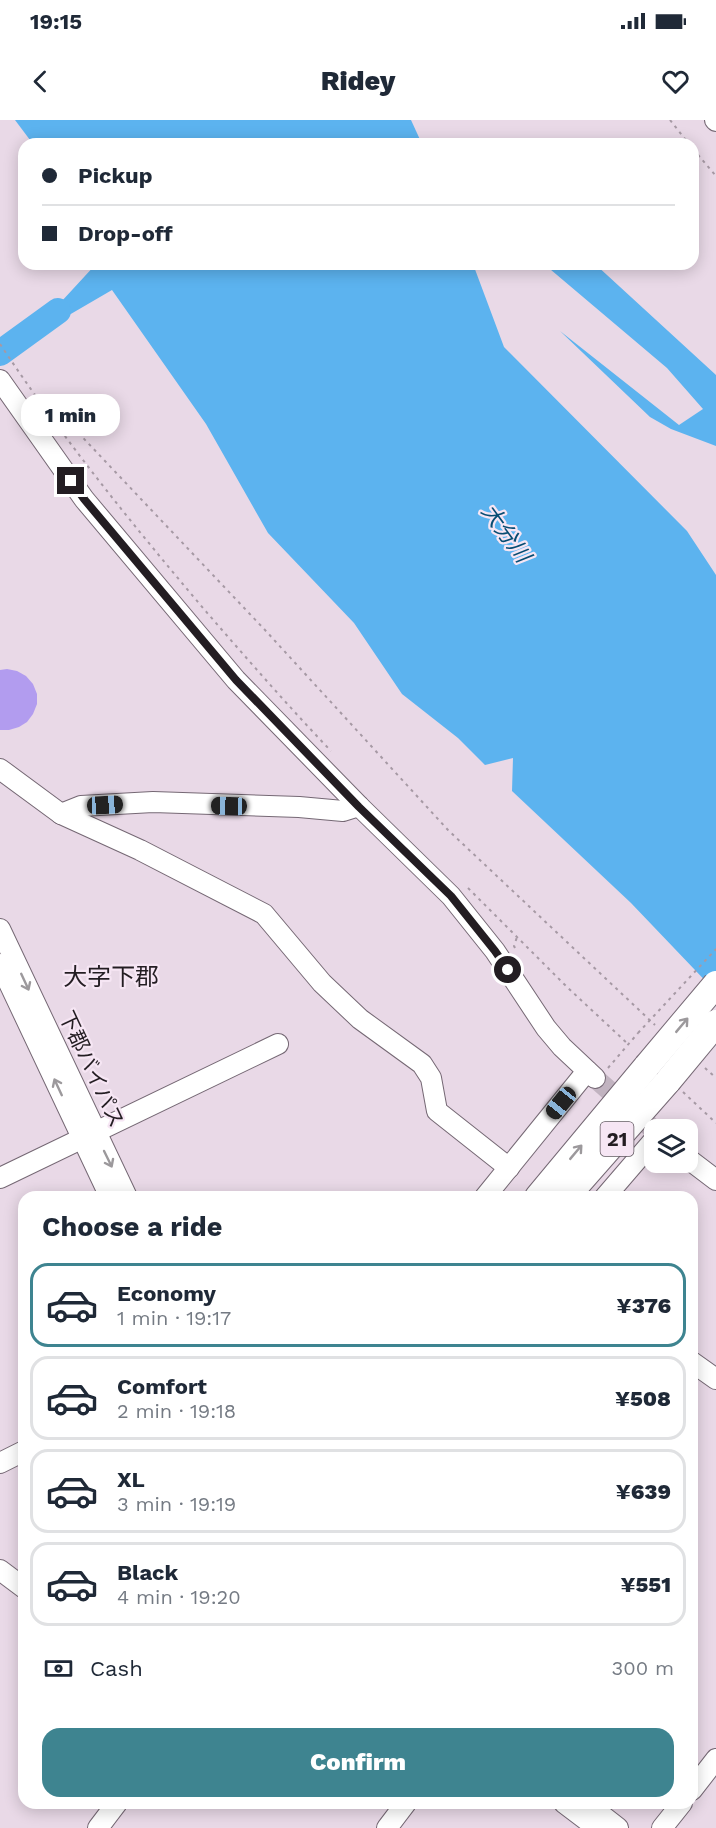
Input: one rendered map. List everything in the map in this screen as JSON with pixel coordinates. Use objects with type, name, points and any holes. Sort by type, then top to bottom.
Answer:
[{"type":"main road","name":"21","points":[[543,1191],[716,984]]},
{"type":"main road","name":"21","points":[[572,1191],[675,1086],[716,1023]]},
{"type":"street","points":[[0,380],[84,499],[236,680],[359,807],[451,896],[495,951],[546,1028],[591,1075],[490,1191]]},
{"type":"street","points":[[0,769],[61,814],[140,850],[264,914],[322,982],[352,1011],[422,1064],[431,1078],[437,1111],[509,1168]]},
{"type":"street","points":[[61,814],[81,806],[153,802],[299,807],[344,811],[359,807]]},
{"type":"street","name":"下郡バイパス","points":[[0,929],[89,1136],[108,1191]]},
{"type":"street","name":"下郡バイパス","points":[[0,964],[89,1136],[123,1191]]},
{"type":"street","points":[[0,1178],[278,1044]]},
{"type":"street","points":[[610,1191],[644,1152]]},
{"type":"street","points":[[698,1166],[716,1180]]},
{"type":"street","points":[[698,1366],[716,1378]]},
{"type":"street","points":[[0,1463],[18,1454]]},
{"type":"street","points":[[0,1570],[18,1584]]},
{"type":"street","points":[[698,1782],[716,1759]]},
{"type":"street","points":[[98,1828],[112,1809]]},
{"type":"street","points":[[387,1828],[401,1809]]},
{"type":"street","points":[[572,1809],[597,1828]]},
{"type":"street","points":[[594,1809],[618,1828]]},
{"type":"street","points":[[662,1828],[677,1809]]},
{"type":"path","points":[[670,120],[684,138]]},
{"type":"path","points":[[699,155],[716,176]]},
{"type":"path","points":[[0,344],[47,414],[155,551],[290,708],[337,758]]},
{"type":"path","points":[[47,414],[69,423],[265,630],[448,830],[644,1015]]},
{"type":"path","points":[[468,888],[628,1044]]},
{"type":"path","points":[[638,1032],[716,949]]},
{"type":"path","points":[[675,1086],[716,1123]]},
{"type":"water","points":[[15,120],[411,120],[419,138],[28,138]]},
{"type":"water","name":"大分川","points":[[90,270],[475,270],[504,347],[687,531],[716,575],[716,992],[631,903],[512,791],[513,758],[485,765],[458,738],[402,694],[354,623],[268,533],[206,424],[112,290],[33,336],[26,327],[61,302]]},
{"type":"water","points":[[551,270],[602,270],[716,375],[716,446],[671,429],[650,417],[560,331],[679,425],[703,409],[667,368]]},
{"type":"building","points":[[7,669],[26,676],[33,684],[37,694],[37,704],[27,722],[9,730],[0,730],[0,670]]},
{"type":"waterway","points":[[0,353],[58,311]]},
{"type":"tunnel","points":[[595,1078],[644,1121]]},
{"type":"district","name":"大字下郡","points":[[111,977]]},
{"type":"route","points":[[71,481],[236,680],[359,807],[451,896],[508,970]]}]
